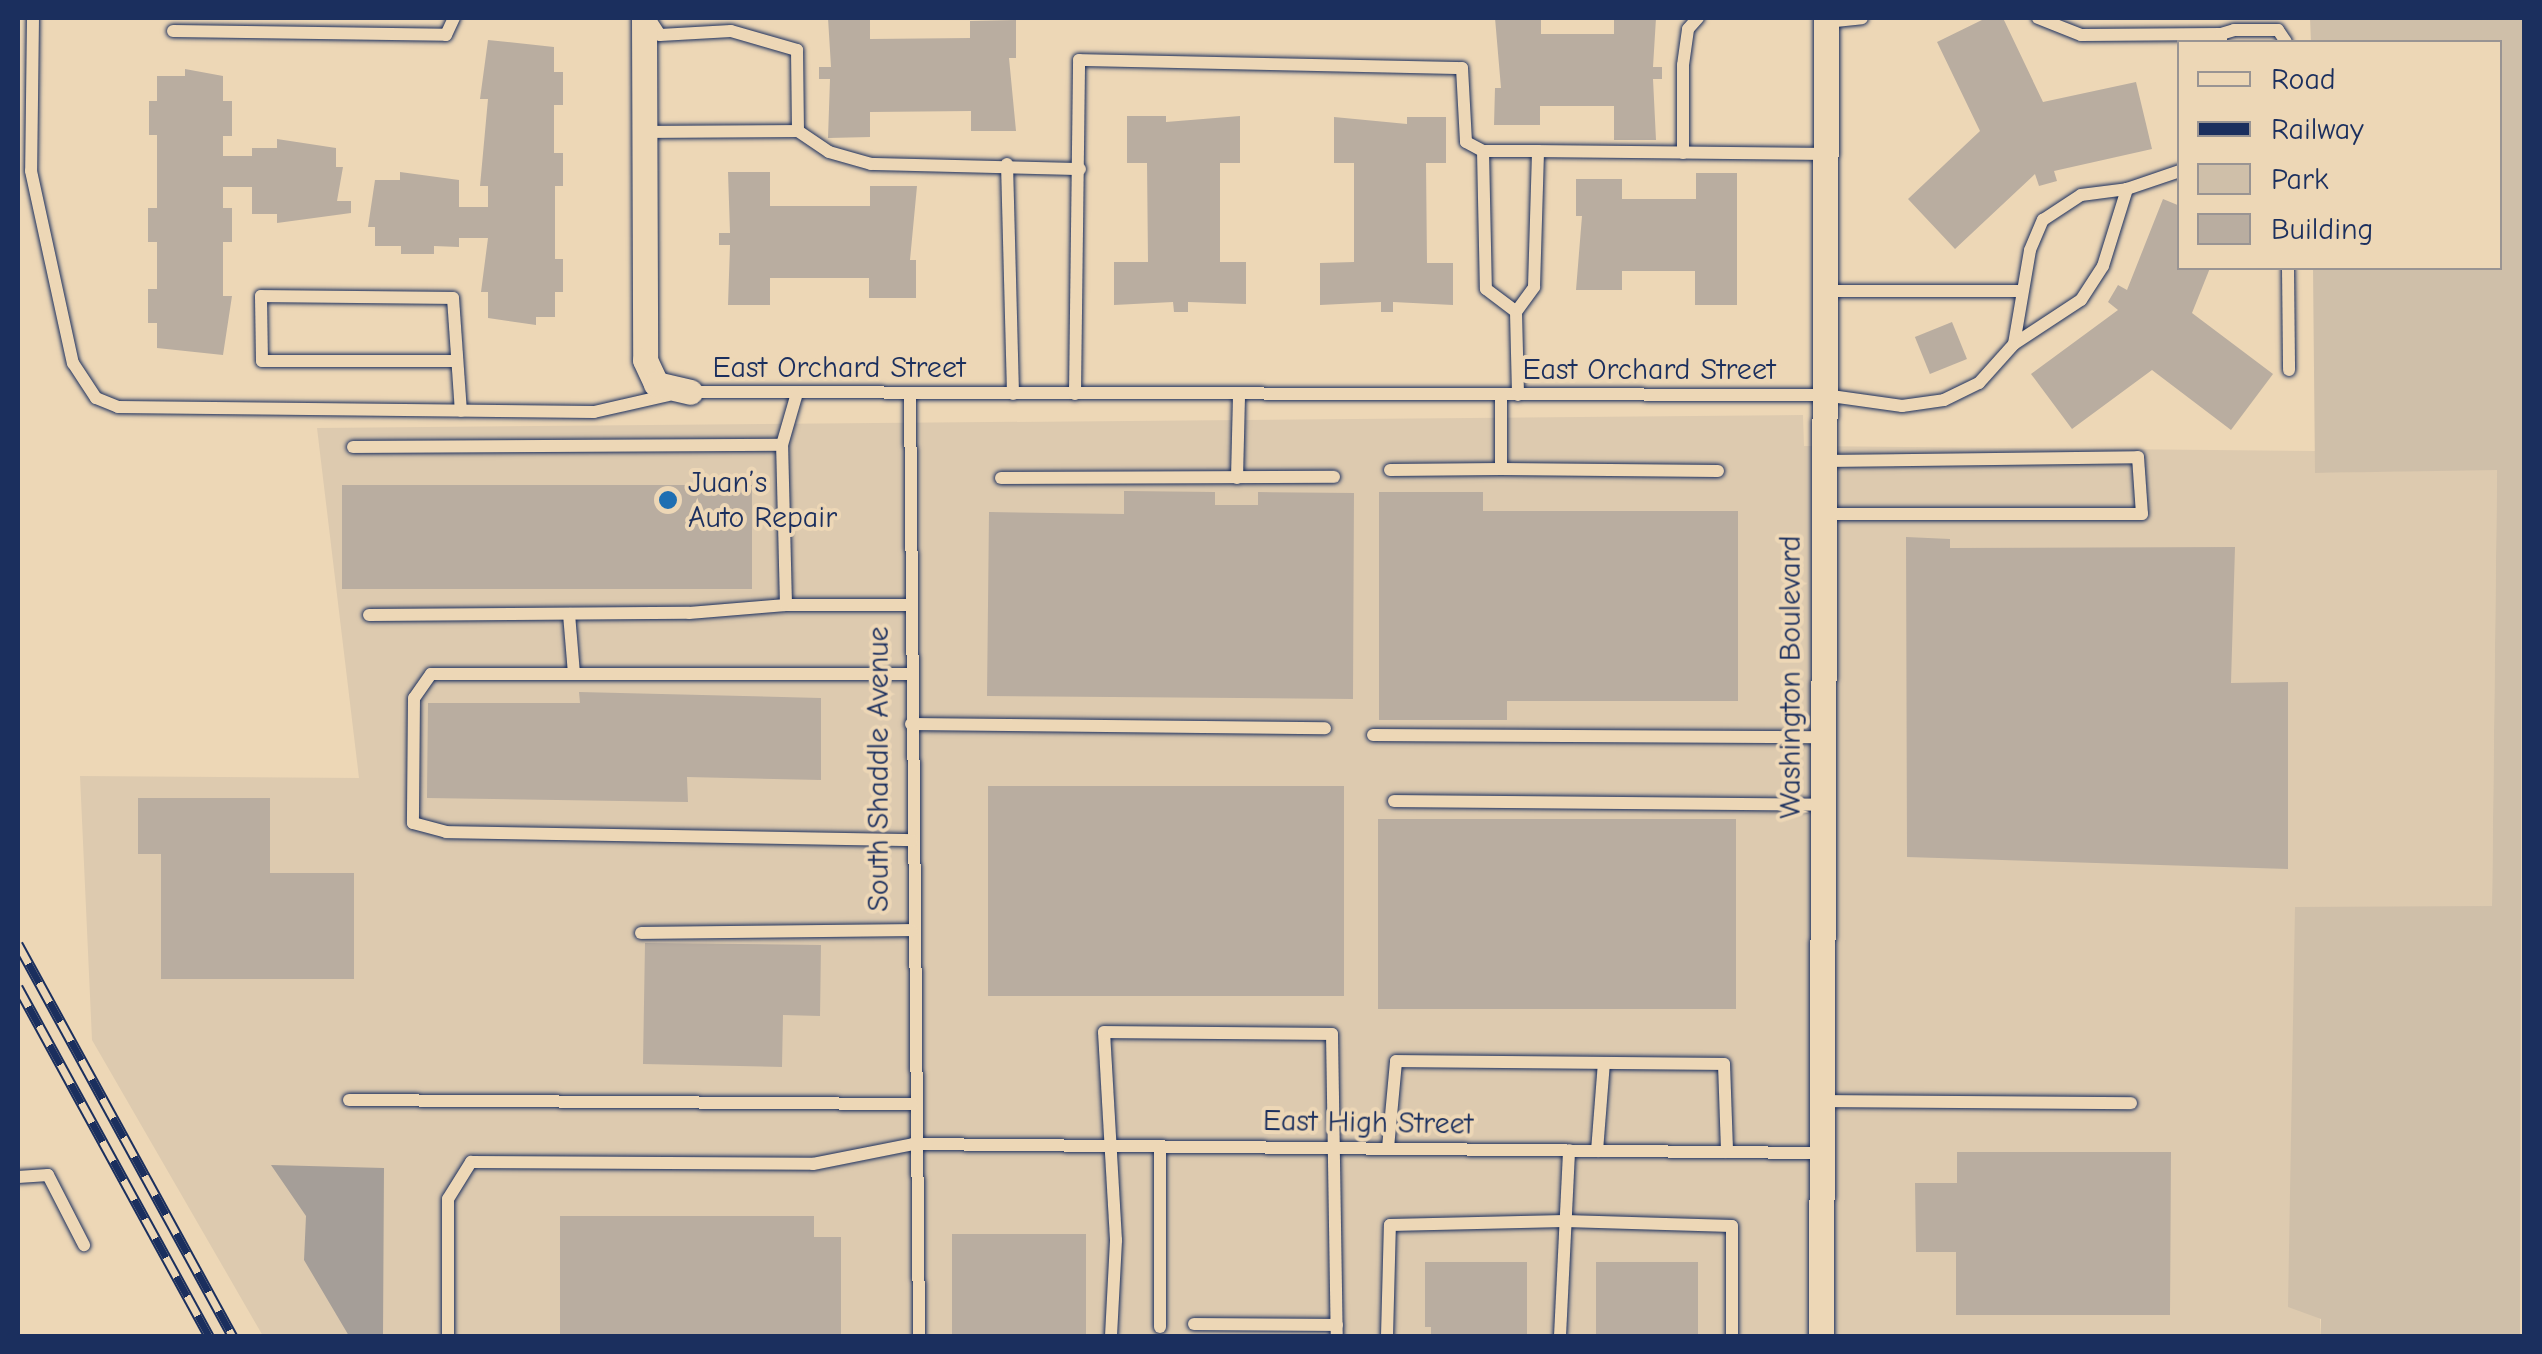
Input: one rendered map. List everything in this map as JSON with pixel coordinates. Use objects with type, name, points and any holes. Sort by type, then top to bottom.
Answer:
[{"type":"street","points":[[646,18],[646,360],[656,384],[690,392]]},
{"type":"street","name":"Washington Boulevard","points":[[1821,1336],[1826,20]]},
{"type":"lane","name":"East Orchard Street","points":[[33,18],[24,82],[25,150],[73,363],[96,398],[118,407],[594,412],[690,392],[1824,395],[1902,406],[1944,400],[1979,383],[2014,344],[2081,300],[2103,266],[2128,189]]},
{"type":"lane","points":[[173,31],[446,34],[454,18]]},
{"type":"lane","points":[[646,18],[660,34],[731,31],[796,50],[798,130]]},
{"type":"lane","points":[[1683,152],[1683,65],[1688,29],[1698,18]]},
{"type":"lane","points":[[1826,20],[1862,18]]},
{"type":"lane","points":[[2038,18],[2081,35],[2221,38],[2278,30],[2285,40]]},
{"type":"lane","points":[[1076,394],[1079,60],[1462,68],[1466,142],[1483,151],[1824,154]]},
{"type":"lane","points":[[644,132],[798,130],[829,152],[871,164],[1007,164],[1080,169]]},
{"type":"lane","points":[[1483,151],[1486,289],[1516,312]]},
{"type":"lane","points":[[1518,395],[1516,312],[1534,287],[1538,151]]},
{"type":"lane","points":[[1007,164],[1013,394]]},
{"type":"lane","points":[[2014,344],[2021,291],[2044,220],[2081,195],[2128,189],[2177,172]]},
{"type":"lane","points":[[2288,270],[2289,370]]},
{"type":"lane","points":[[1824,291],[2021,291]]},
{"type":"lane","points":[[456,361],[262,361],[261,296],[453,298],[460,411]]},
{"type":"lane","points":[[786,604],[782,445],[796,393]]},
{"type":"lane","name":"South Shaddle Avenue","points":[[910,394],[912,1104],[919,1336]]},
{"type":"lane","points":[[1237,478],[1239,394]]},
{"type":"lane","points":[[1500,395],[1502,470]]},
{"type":"lane","points":[[353,447],[782,445]]},
{"type":"lane","points":[[1824,461],[2138,457],[2142,514],[1824,514]]},
{"type":"lane","points":[[1390,470],[1718,472]]},
{"type":"lane","points":[[1001,478],[1334,477]]},
{"type":"lane","points":[[368,615],[569,614],[786,604],[910,605]]},
{"type":"lane","points":[[569,614],[574,674]]},
{"type":"lane","points":[[911,674],[431,674],[414,698],[413,823],[446,832],[912,840]]},
{"type":"lane","points":[[911,724],[1326,728]]},
{"type":"lane","points":[[1373,734],[1823,737]]},
{"type":"lane","points":[[1394,801],[1823,805]]},
{"type":"lane","points":[[641,933],[912,930]]},
{"type":"lane","points":[[1112,1336],[1116,1240],[1106,1146],[1104,1032],[1332,1034],[1337,1331],[1194,1324]]},
{"type":"lane","points":[[1388,1148],[1396,1061],[1724,1064],[1727,1152]]},
{"type":"lane","points":[[1596,1150],[1604,1063]]},
{"type":"lane","points":[[349,1100],[912,1104]]},
{"type":"lane","points":[[1822,1101],[2130,1102]]},
{"type":"lane","name":"East High Street","points":[[448,1336],[448,1199],[471,1162],[813,1164],[913,1144],[1822,1153]]},
{"type":"lane","points":[[1160,1146],[1160,1327]]},
{"type":"lane","points":[[1560,1336],[1569,1150]]},
{"type":"lane","points":[[18,1177],[48,1175],[84,1245]]},
{"type":"lane","points":[[1388,1336],[1390,1225],[1565,1220],[1732,1226],[1732,1336]]},
{"type":"shaded area","points":[[1803,415],[1804,446],[2315,451],[2316,473],[2497,469],[2492,907],[2295,907],[2321,1336],[263,1336],[92,1040],[80,776],[359,778],[317,428]]},
{"type":"shaded area","points":[[271,1165],[384,1168],[383,1336],[349,1336],[304,1260],[306,1216]]},
{"type":"green space","points":[[2310,18],[2523,18],[2520,1336],[2321,1336],[2321,1319],[2288,1307],[2295,907],[2492,906],[2497,470],[2315,473],[2313,270],[2502,270],[2502,40],[2311,40]]},
{"type":"building","points":[[828,18],[870,18],[870,39],[970,38],[970,21],[1016,20],[1016,58],[1009,58],[1016,131],[971,131],[971,111],[870,112],[870,137],[828,138],[830,79],[819,79],[819,67],[831,67]]},
{"type":"building","points":[[1495,18],[1541,18],[1541,34],[1614,34],[1614,18],[1656,18],[1653,67],[1662,67],[1662,79],[1653,79],[1656,140],[1614,140],[1614,106],[1540,106],[1540,125],[1494,125],[1495,88],[1501,88]]},
{"type":"building","points":[[1986,18],[2003,18],[2043,102],[2136,82],[2152,149],[2054,171],[2057,181],[2039,186],[2035,174],[1955,249],[1908,199],[1980,131],[1937,42]]},
{"type":"building","points":[[488,40],[554,47],[554,72],[563,72],[563,105],[554,105],[554,153],[563,153],[563,186],[555,186],[555,259],[563,259],[563,292],[555,292],[555,317],[536,317],[536,325],[488,318],[488,292],[481,292],[488,238],[459,238],[459,247],[434,246],[434,254],[401,254],[401,246],[375,246],[375,227],[368,227],[375,180],[400,180],[400,172],[459,180],[459,207],[488,207],[488,186],[480,186],[488,99],[480,99]]},
{"type":"building","points":[[185,69],[223,76],[223,101],[232,101],[232,136],[223,136],[223,156],[252,156],[252,148],[277,148],[277,139],[336,148],[336,167],[343,167],[337,201],[351,201],[351,213],[277,223],[277,214],[252,214],[252,187],[223,187],[223,208],[232,208],[232,242],[223,242],[223,296],[232,296],[223,355],[157,348],[157,323],[148,323],[148,289],[157,289],[157,242],[148,242],[148,208],[157,208],[157,135],[149,135],[149,101],[157,101],[157,76],[185,76]]},
{"type":"building","points":[[1127,116],[1166,116],[1166,122],[1240,116],[1240,163],[1220,163],[1220,262],[1246,262],[1246,304],[1188,302],[1188,312],[1174,312],[1173,302],[1114,305],[1114,262],[1148,262],[1147,163],[1127,163]]},
{"type":"building","points":[[1334,117],[1407,124],[1407,117],[1446,117],[1446,163],[1426,163],[1427,263],[1453,263],[1453,305],[1393,302],[1393,312],[1381,312],[1381,302],[1320,305],[1320,263],[1354,262],[1354,163],[1334,163]]},
{"type":"building","points":[[728,172],[770,172],[770,206],[870,206],[870,186],[917,186],[910,260],[916,260],[916,298],[869,298],[869,278],[770,278],[770,305],[728,305],[730,245],[719,245],[719,233],[730,233]]},
{"type":"building","points":[[1696,173],[1737,173],[1737,305],[1695,305],[1695,271],[1622,271],[1622,290],[1576,290],[1582,216],[1576,216],[1576,179],[1622,179],[1622,199],[1696,199]]},
{"type":"building","points":[[2163,199],[2177,205],[2177,270],[2209,270],[2192,313],[2273,374],[2231,430],[2152,370],[2072,429],[2031,374],[2118,310],[2108,302],[2118,285],[2127,290]]},
{"type":"building","points":[[1952,322],[1967,359],[1930,374],[1915,337]]},
{"type":"building","points":[[342,485],[752,485],[752,589],[342,589]]},
{"type":"building","points":[[1124,491],[1215,492],[1215,505],[1258,505],[1258,492],[1354,493],[1353,699],[987,696],[989,512],[1124,514]]},
{"type":"building","points":[[1379,492],[1483,492],[1483,511],[1738,511],[1738,701],[1507,701],[1507,720],[1379,720]]},
{"type":"building","points":[[1906,537],[1950,539],[1950,548],[2235,547],[2231,683],[2288,682],[2288,869],[1907,857]]},
{"type":"building","points":[[579,692],[821,698],[821,780],[687,777],[688,802],[427,798],[428,703],[580,703]]},
{"type":"building","points":[[988,786],[1344,786],[1344,996],[988,996]]},
{"type":"building","points":[[138,798],[270,798],[270,873],[354,873],[354,979],[161,979],[161,854],[138,854]]},
{"type":"building","points":[[1378,819],[1736,819],[1736,1009],[1378,1009]]},
{"type":"building","points":[[645,943],[821,945],[820,1016],[783,1015],[782,1067],[643,1064]]},
{"type":"building","points":[[1957,1152],[2171,1152],[2170,1315],[1956,1315],[1956,1252],[1916,1252],[1915,1183],[1957,1183]]},
{"type":"building","points":[[560,1216],[814,1216],[814,1237],[841,1237],[841,1336],[560,1336]]},
{"type":"building","points":[[952,1234],[1086,1234],[1086,1336],[952,1336]]},
{"type":"building","points":[[1425,1262],[1527,1262],[1527,1336],[1431,1336],[1431,1327],[1425,1327]]},
{"type":"building","points":[[1596,1262],[1698,1262],[1698,1336],[1596,1336]]},
{"type":"railway","points":[[18,944],[233,1336]]},
{"type":"railway","points":[[18,987],[209,1336]]},
{"type":"place","name":"Juan’s Auto Repair","points":[[668,500]]}]
